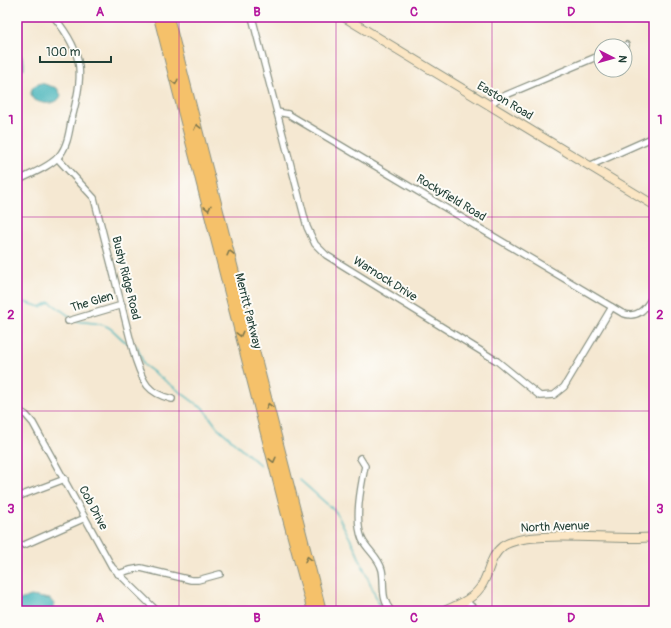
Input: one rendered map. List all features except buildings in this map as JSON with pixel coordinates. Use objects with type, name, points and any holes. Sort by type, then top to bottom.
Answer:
[{"type":"highway","name":"Merritt Parkway","points":[[158,17],[286,511],[314,611]]},
{"type":"highway","name":"Merritt Parkway","points":[[168,17],[321,611]]},
{"type":"main road","name":"Easton Road","points":[[344,17],[654,205]]},
{"type":"main road","name":"North Avenue","points":[[444,611],[466,601],[481,587],[490,562],[496,552],[514,541],[532,538],[654,537]]},
{"type":"street","points":[[17,181],[57,158],[64,149],[79,90],[80,69],[71,40],[54,17]]},
{"type":"street","name":"Warnock Drive","points":[[252,17],[306,223],[311,237],[319,249],[497,362],[540,396],[554,395],[564,387],[612,308]]},
{"type":"street","points":[[489,105],[499,98],[593,58]]},
{"type":"street","name":"Rockyfield Road","points":[[277,112],[288,114],[314,129],[626,315],[636,315],[644,309],[654,295]]},
{"type":"street","points":[[590,166],[654,137]]},
{"type":"street","name":"Bushy Ridge Road","points":[[57,158],[94,198],[136,358],[144,383],[154,392],[172,399]]},
{"type":"street","name":"The Glen","points":[[69,320],[122,304]]},
{"type":"street","name":"Cob Drive","points":[[17,410],[31,420],[108,561],[118,574],[158,611]]},
{"type":"street","points":[[360,458],[365,466],[358,503],[362,538],[380,565],[383,594],[385,602],[391,611]]},
{"type":"street","points":[[17,497],[64,479]]},
{"type":"street","points":[[24,545],[85,518]]},
{"type":"street","points":[[118,574],[138,568],[191,580],[198,580],[220,574]]},
{"type":"street","points":[[466,601],[470,606],[479,611]]},
{"type":"water","points":[[17,46],[24,62],[24,69],[17,64]]},
{"type":"water","points":[[41,83],[57,88],[61,95],[59,99],[53,103],[44,103],[32,98],[32,88]]},
{"type":"water","points":[[31,596],[50,599],[54,604],[54,611],[17,611],[17,601]]},
{"type":"waterway","points":[[17,300],[41,307],[50,302],[72,318]]},
{"type":"waterway","points":[[76,321],[104,325],[130,344]]},
{"type":"waterway","points":[[137,346],[144,365],[203,408],[217,427],[260,465]]},
{"type":"waterway","points":[[300,480],[336,512],[354,546],[382,611]]}]
